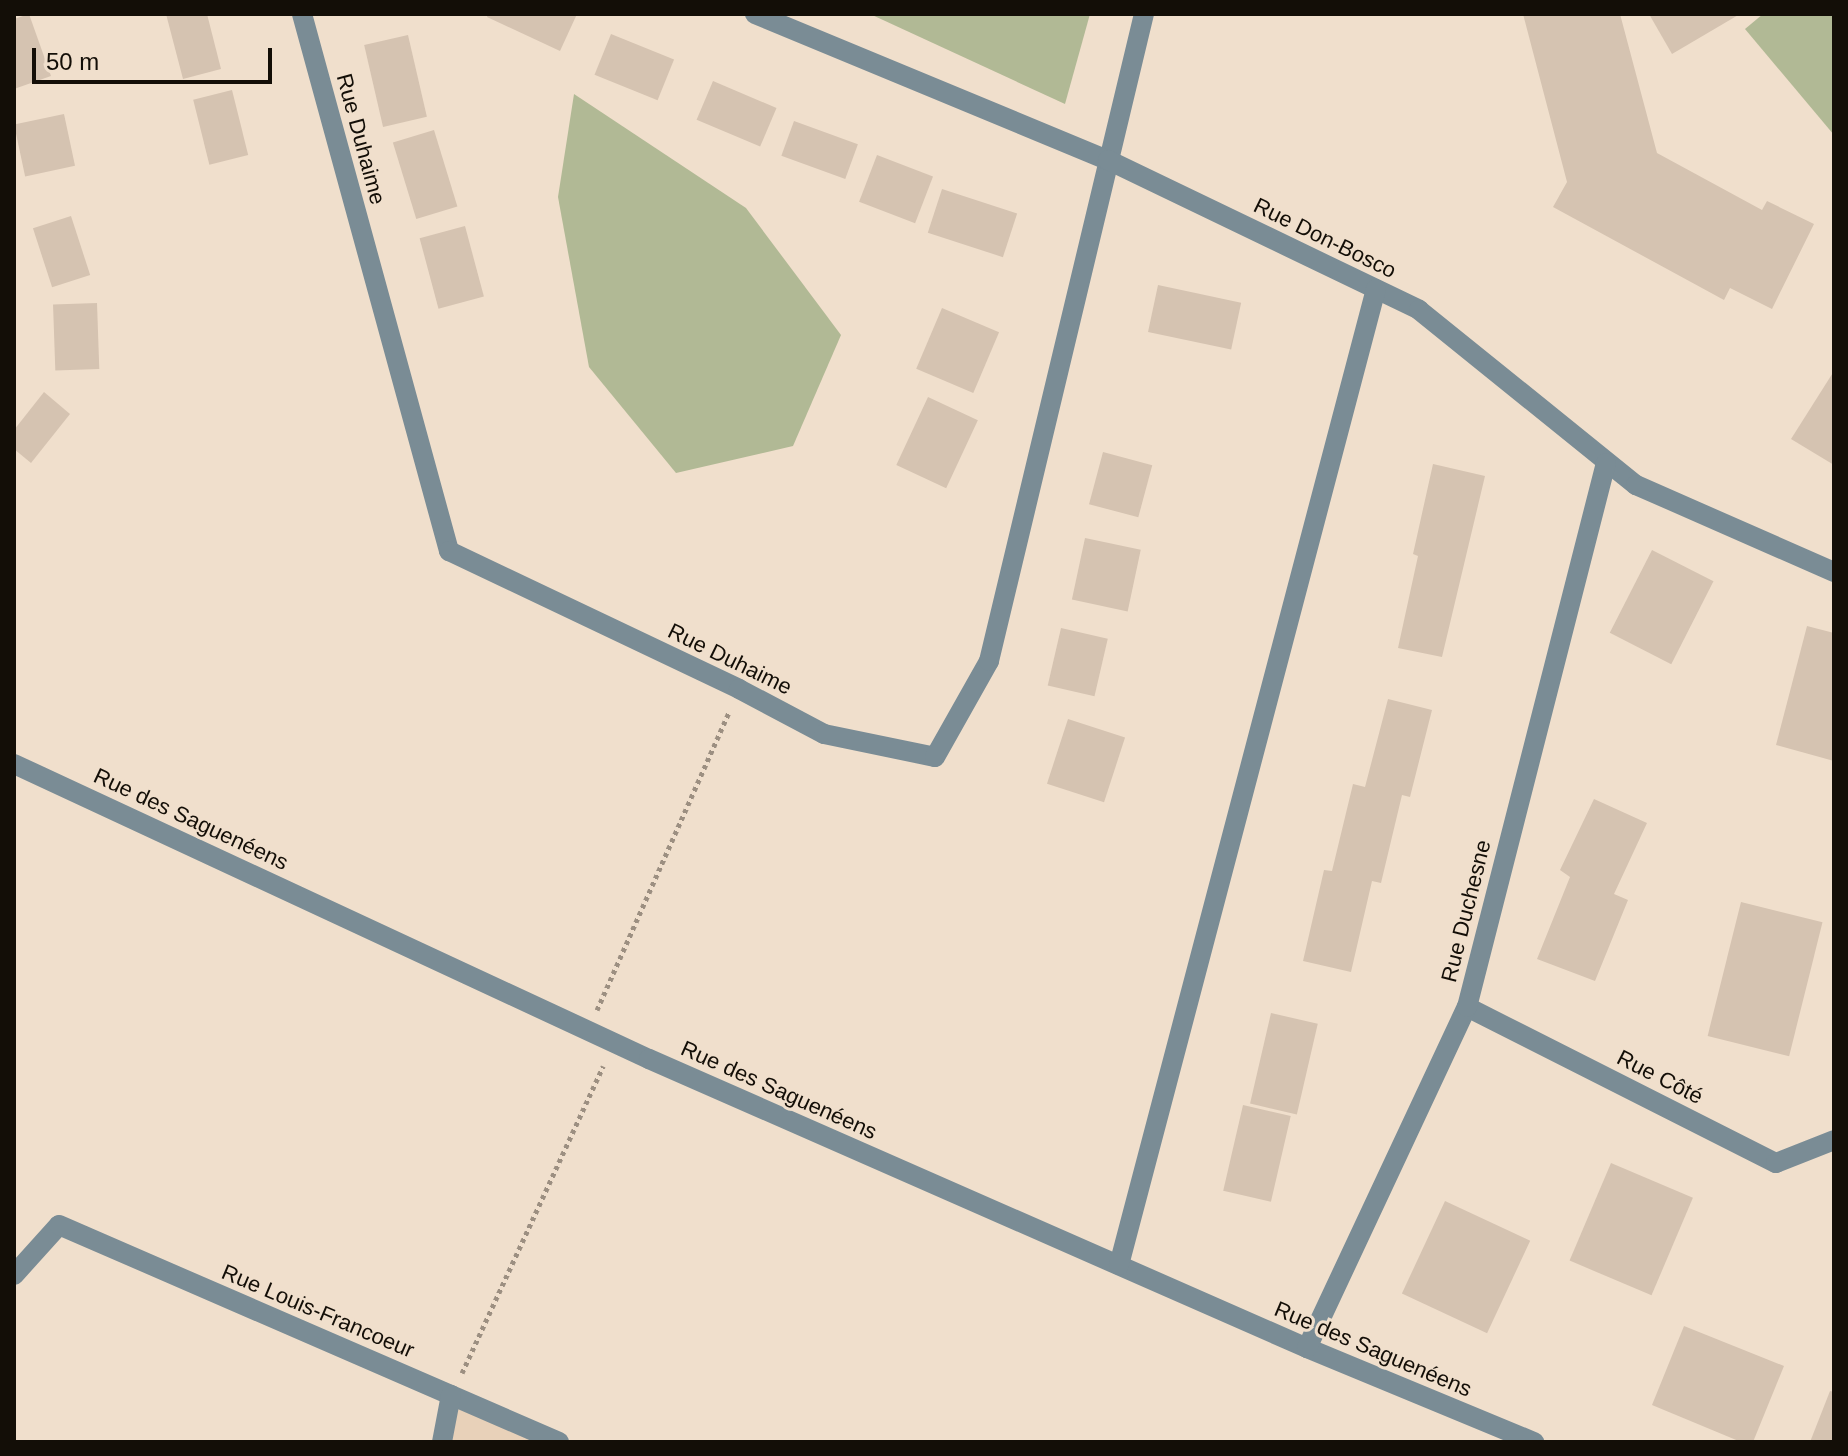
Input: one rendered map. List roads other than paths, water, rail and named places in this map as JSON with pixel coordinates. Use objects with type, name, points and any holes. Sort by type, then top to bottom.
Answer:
[{"type":"street","name":"Rue Duhaime","points":[[302,14],[449,551],[739,689],[824,734],[935,757],[989,661],[1108,160]]},
{"type":"street","name":"Rue Don-Bosco","points":[[755,14],[1108,160],[1419,310],[1636,485],[1834,572]]},
{"type":"street","points":[[1108,160],[1144,14]]},
{"type":"street","points":[[1119,1265],[1376,289]]},
{"type":"street","name":"Rue Duchesne","points":[[1307,1348],[1467,1007],[1606,463]]},
{"type":"street","name":"Rue des Saguenéens","points":[[14,764],[614,1042],[1307,1348],[1534,1442]]},
{"type":"street","name":"Rue Côté","points":[[1467,1007],[1776,1163],[1834,1140]]},
{"type":"street","name":"Rue Louis-Francoeur","points":[[14,1275],[59,1225],[559,1442]]},
{"type":"street","points":[[442,1442],[451,1395]]}]
